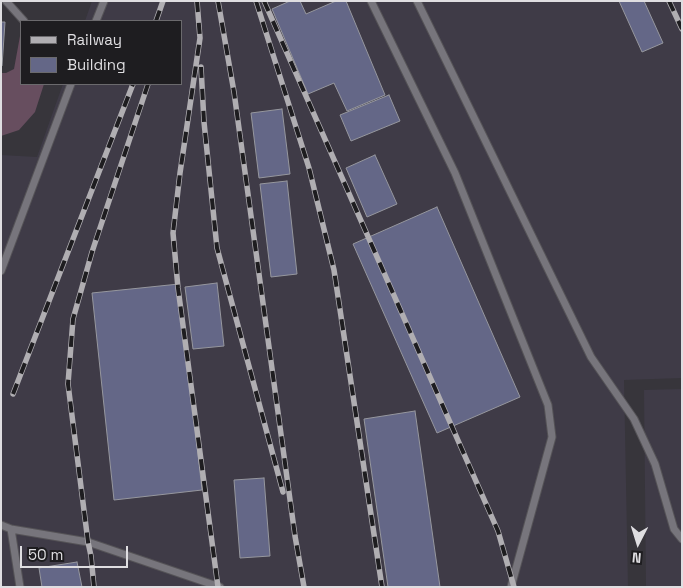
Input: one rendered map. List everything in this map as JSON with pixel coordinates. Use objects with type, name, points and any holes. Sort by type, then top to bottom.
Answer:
[{"type":"lane","points":[[6,1],[23,20]]},
{"type":"lane","points":[[96,20],[104,1]]},
{"type":"lane","points":[[371,1],[455,173],[548,405],[552,437],[511,587]]},
{"type":"lane","points":[[417,1],[591,357],[634,419],[655,464],[674,529],[682,539]]},
{"type":"lane","points":[[1,271],[71,85]]},
{"type":"lane","points":[[1,525],[11,529],[88,542],[220,587]]},
{"type":"lane","points":[[11,529],[20,587]]},
{"type":"shaded area","points":[[92,1],[682,1],[682,378],[624,380],[628,587],[1,587],[1,155],[37,157],[63,85],[182,85],[182,20],[85,20]]},
{"type":"shaded area","points":[[20,36],[20,85],[44,85],[35,112],[19,130],[1,136],[1,73],[14,69]]},
{"type":"shaded area","points":[[682,389],[682,587],[646,587],[644,390]]},
{"type":"building","points":[[290,1],[300,1],[306,14],[336,1],[346,1],[385,95],[347,111],[334,83],[308,94],[272,9]]},
{"type":"building","points":[[619,1],[644,1],[663,43],[642,52]]},
{"type":"building","points":[[1,22],[5,22],[2,66],[1,66]]},
{"type":"building","points":[[389,95],[400,121],[351,141],[340,115]]},
{"type":"building","points":[[282,109],[290,174],[259,178],[251,113]]},
{"type":"building","points":[[375,155],[397,204],[367,217],[346,168]]},
{"type":"building","points":[[287,181],[297,274],[271,277],[260,184]]},
{"type":"building","points":[[437,207],[520,397],[437,433],[353,244]]},
{"type":"building","points":[[217,283],[224,346],[193,349],[185,287]]},
{"type":"building","points":[[179,284],[202,490],[114,500],[92,293]]},
{"type":"building","points":[[415,411],[440,587],[388,587],[364,419]]},
{"type":"building","points":[[264,478],[270,556],[240,558],[234,480]]},
{"type":"building","points":[[77,562],[82,587],[42,587],[39,568]]},
{"type":"railway","points":[[156,20],[163,1]]},
{"type":"railway","points":[[197,1],[200,38],[173,233],[178,288],[218,587]]},
{"type":"railway","points":[[218,1],[234,92],[295,536],[304,587]]},
{"type":"railway","points":[[256,1],[309,168],[334,270],[382,587]]},
{"type":"railway","points":[[264,1],[498,531],[514,587]]},
{"type":"railway","points":[[669,1],[682,29]]},
{"type":"railway","points":[[201,67],[204,122],[217,248],[283,492]]},
{"type":"railway","points":[[13,394],[133,85]]},
{"type":"railway","points":[[94,587],[68,384],[73,319],[92,252],[148,85]]}]
